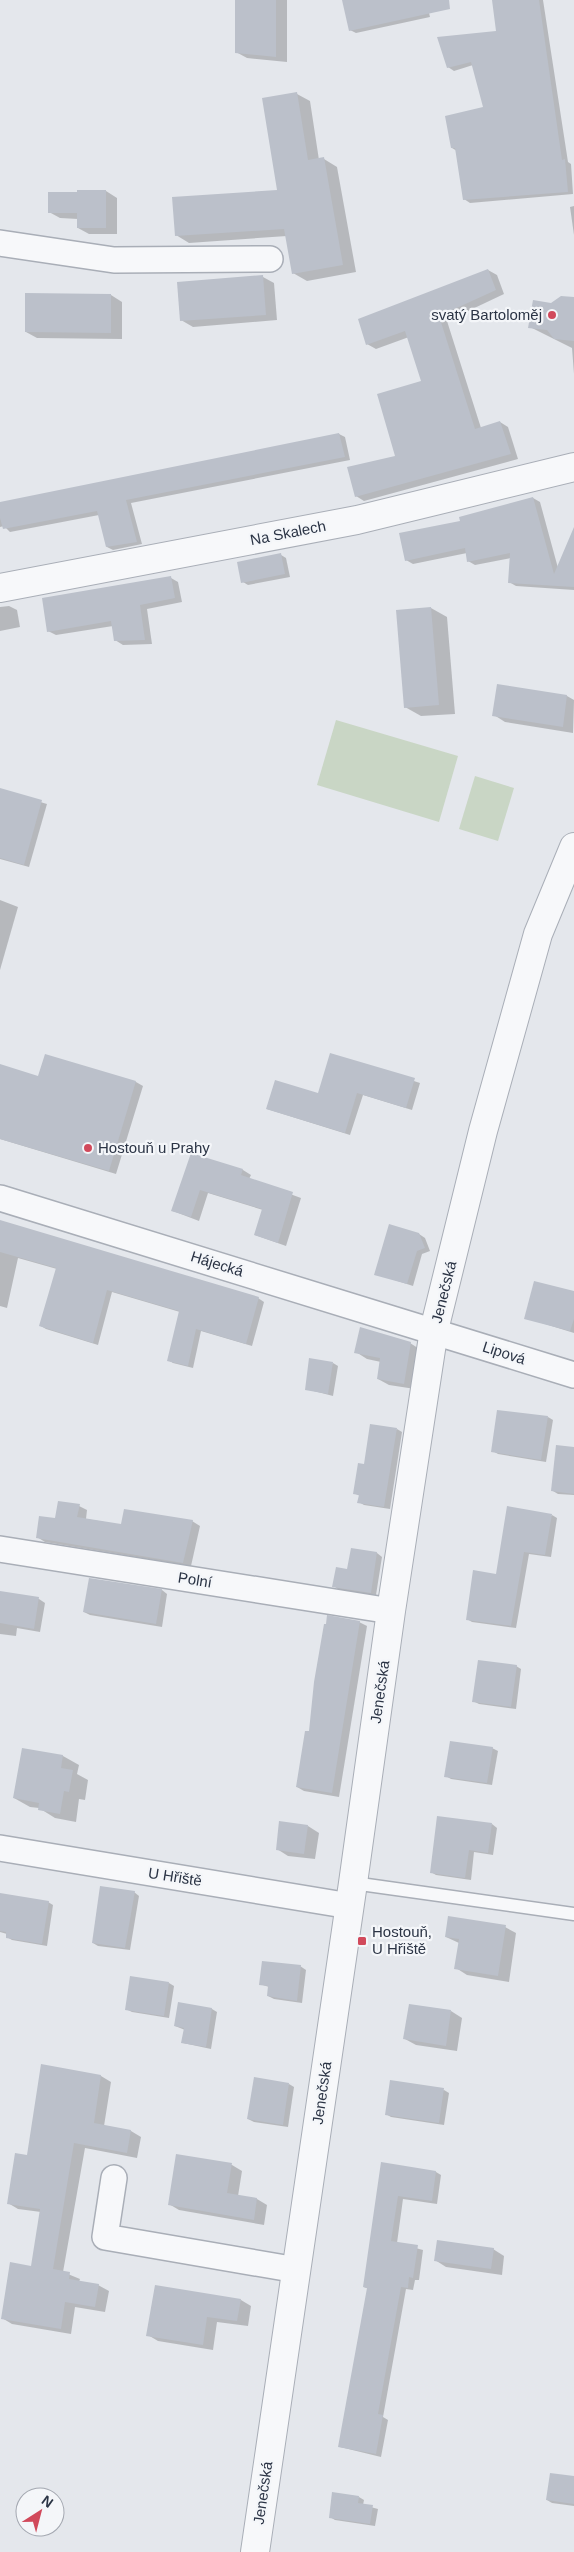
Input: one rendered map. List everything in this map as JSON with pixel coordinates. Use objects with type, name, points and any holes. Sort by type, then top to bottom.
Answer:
[{"type":"street","points":[[0,243],[114,260],[270,259]]},
{"type":"street","name":"Na Skalech","points":[[0,588],[357,520],[574,467]]},
{"type":"street","name":"Jenečská","points":[[255,2552],[391,1611],[434,1330],[482,1131],[538,934],[574,847]]},
{"type":"street","name":"Hájecká","points":[[0,1198],[434,1330]]},
{"type":"street","name":"Lipová","points":[[434,1330],[574,1375]]},
{"type":"street","name":"Polní","points":[[0,1549],[391,1611]]},
{"type":"street","name":"U Hřiště","points":[[0,1848],[351,1894]]},
{"type":"street","points":[[114,2178],[105,2238],[297,2270]]},
{"type":"lane","points":[[351,1894],[574,1914]]},
{"type":"green space","points":[[336,720],[458,756],[439,822],[317,785]]},
{"type":"green space","points":[[475,776],[514,788],[498,841],[459,829]]},
{"type":"building","points":[[235,0],[276,0],[276,57],[235,53]]},
{"type":"building","points":[[342,0],[449,0],[450,9],[349,31]]},
{"type":"building","points":[[492,0],[539,0],[562,160],[565,159],[568,192],[463,200],[455,148],[451,148],[445,116],[483,107],[471,62],[447,68],[437,37],[496,31]]},
{"type":"building","points":[[297,92],[308,160],[324,157],[343,265],[292,274],[284,229],[175,236],[172,197],[277,190],[262,98]]},
{"type":"building","points":[[77,190],[106,190],[106,228],[77,228],[77,213],[48,213],[48,192],[77,192]]},
{"type":"building","points":[[488,269],[496,290],[439,316],[475,429],[500,421],[511,454],[355,497],[347,467],[395,456],[377,394],[421,381],[405,331],[366,345],[358,319]]},
{"type":"building","points":[[263,275],[266,315],[180,321],[177,282]]},
{"type":"building","points":[[25,293],[111,294],[111,333],[25,332]]},
{"type":"building","name":"svatý Bartoloměj","points":[[561,296],[574,297],[574,341],[554,339],[547,330],[528,328],[533,300],[551,303]]},
{"type":"building","points":[[339,433],[345,457],[126,500],[137,542],[106,547],[97,511],[3,529],[0,518],[0,502]]},
{"type":"building","points":[[533,497],[554,574],[574,527],[574,587],[508,583],[510,553],[467,562],[465,548],[405,561],[399,533],[460,521],[459,517]]},
{"type":"building","points":[[281,553],[285,574],[241,583],[237,562]]},
{"type":"building","points":[[171,576],[175,598],[140,605],[145,640],[114,641],[111,621],[47,632],[42,598]]},
{"type":"building","points":[[431,607],[439,705],[404,708],[396,610]]},
{"type":"building","points":[[497,684],[567,695],[563,727],[492,716]]},
{"type":"building","points":[[0,788],[42,800],[24,865],[0,858]]},
{"type":"building","points":[[330,1053],[415,1078],[406,1108],[357,1093],[345,1133],[266,1109],[275,1080],[318,1093]]},
{"type":"building","points":[[45,1054],[136,1081],[109,1171],[0,1139],[0,1064],[38,1076]]},
{"type":"building","points":[[191,1153],[243,1169],[241,1175],[293,1192],[278,1243],[254,1235],[262,1209],[200,1190],[191,1217],[171,1211]]},
{"type":"building","points":[[0,1220],[259,1297],[246,1344],[196,1329],[188,1366],[167,1361],[179,1311],[107,1290],[93,1343],[39,1326],[56,1268],[0,1252]]},
{"type":"building","points":[[389,1224],[419,1233],[425,1248],[417,1251],[407,1284],[374,1275]]},
{"type":"building","points":[[534,1281],[574,1291],[574,1319],[570,1331],[524,1319]]},
{"type":"building","points":[[360,1327],[411,1342],[404,1384],[377,1379],[380,1358],[354,1353]]},
{"type":"building","points":[[309,1358],[333,1362],[328,1394],[305,1390]]},
{"type":"building","points":[[497,1410],[548,1416],[541,1460],[491,1452]]},
{"type":"building","points":[[370,1424],[397,1428],[384,1507],[357,1503],[359,1495],[353,1494],[358,1463],[364,1464]]},
{"type":"building","points":[[556,1445],[574,1447],[574,1494],[551,1491]]},
{"type":"building","points":[[58,1501],[80,1504],[77,1517],[121,1524],[124,1509],[193,1520],[183,1563],[36,1538],[39,1516],[55,1518]]},
{"type":"building","points":[[507,1506],[552,1514],[545,1555],[524,1552],[511,1626],[466,1620],[473,1570],[496,1574]]},
{"type":"building","points":[[351,1548],[377,1552],[371,1593],[332,1587],[336,1567],[347,1569]]},
{"type":"building","points":[[89,1578],[162,1589],[156,1624],[83,1612]]},
{"type":"building","points":[[0,1591],[39,1597],[34,1629],[0,1623]]},
{"type":"building","points":[[327,1615],[360,1621],[332,1793],[296,1787],[305,1731],[309,1731],[314,1682]]},
{"type":"building","points":[[478,1660],[517,1665],[511,1707],[472,1702]]},
{"type":"building","points":[[450,1741],[493,1747],[487,1783],[444,1777]]},
{"type":"building","points":[[22,1748],[63,1755],[61,1768],[73,1770],[69,1792],[64,1791],[60,1814],[38,1810],[39,1803],[13,1798]]},
{"type":"building","points":[[437,1816],[492,1823],[488,1853],[469,1850],[465,1878],[430,1873]]},
{"type":"building","points":[[279,1821],[308,1825],[304,1854],[276,1850]]},
{"type":"building","points":[[100,1886],[135,1891],[125,1948],[92,1943]]},
{"type":"building","points":[[0,1893],[49,1901],[42,1944],[6,1938],[6,1932],[0,1931]]},
{"type":"building","points":[[448,1916],[506,1925],[498,1976],[454,1969],[459,1939],[445,1937]]},
{"type":"building","points":[[262,1961],[301,1965],[297,2001],[267,1996],[268,1986],[259,1985]]},
{"type":"building","points":[[130,1976],[169,1982],[164,2016],[125,2010]]},
{"type":"building","points":[[178,2002],[212,2008],[206,2047],[181,2043],[184,2028],[174,2026]]},
{"type":"building","points":[[409,2004],[451,2010],[446,2046],[403,2039]]},
{"type":"building","points":[[41,2064],[101,2075],[94,2123],[131,2130],[127,2153],[74,2143],[53,2269],[70,2272],[69,2279],[99,2284],[95,2307],[65,2302],[61,2329],[1,2319],[10,2262],[31,2266],[40,2209],[7,2204],[15,2153],[27,2155]]},
{"type":"building","points":[[254,2077],[289,2083],[283,2125],[247,2119]]},
{"type":"building","points":[[390,2080],[444,2088],[439,2123],[385,2115]]},
{"type":"building","points":[[176,2154],[232,2163],[227,2193],[257,2198],[254,2220],[168,2205]]},
{"type":"building","points":[[381,2162],[436,2171],[432,2201],[398,2196],[391,2241],[418,2245],[413,2278],[409,2277],[408,2288],[401,2287],[378,2414],[383,2415],[376,2454],[338,2447],[367,2288],[363,2287]]},
{"type":"building","points":[[437,2240],[494,2248],[491,2269],[434,2261]]},
{"type":"building","points":[[155,2285],[241,2299],[237,2321],[207,2317],[203,2345],[146,2336]]},
{"type":"building","points":[[550,2473],[574,2476],[574,2504],[546,2500]]},
{"type":"building","points":[[332,2492],[359,2496],[358,2503],[373,2505],[370,2524],[329,2518]]},
{"type":"place","name":"svatý Bartoloměj","points":[[552,315]]},
{"type":"place","name":"Hostouň u Prahy","points":[[88,1148]]},
{"type":"place","name":"Hostouň, U Hřiště","points":[[362,1941]]}]
